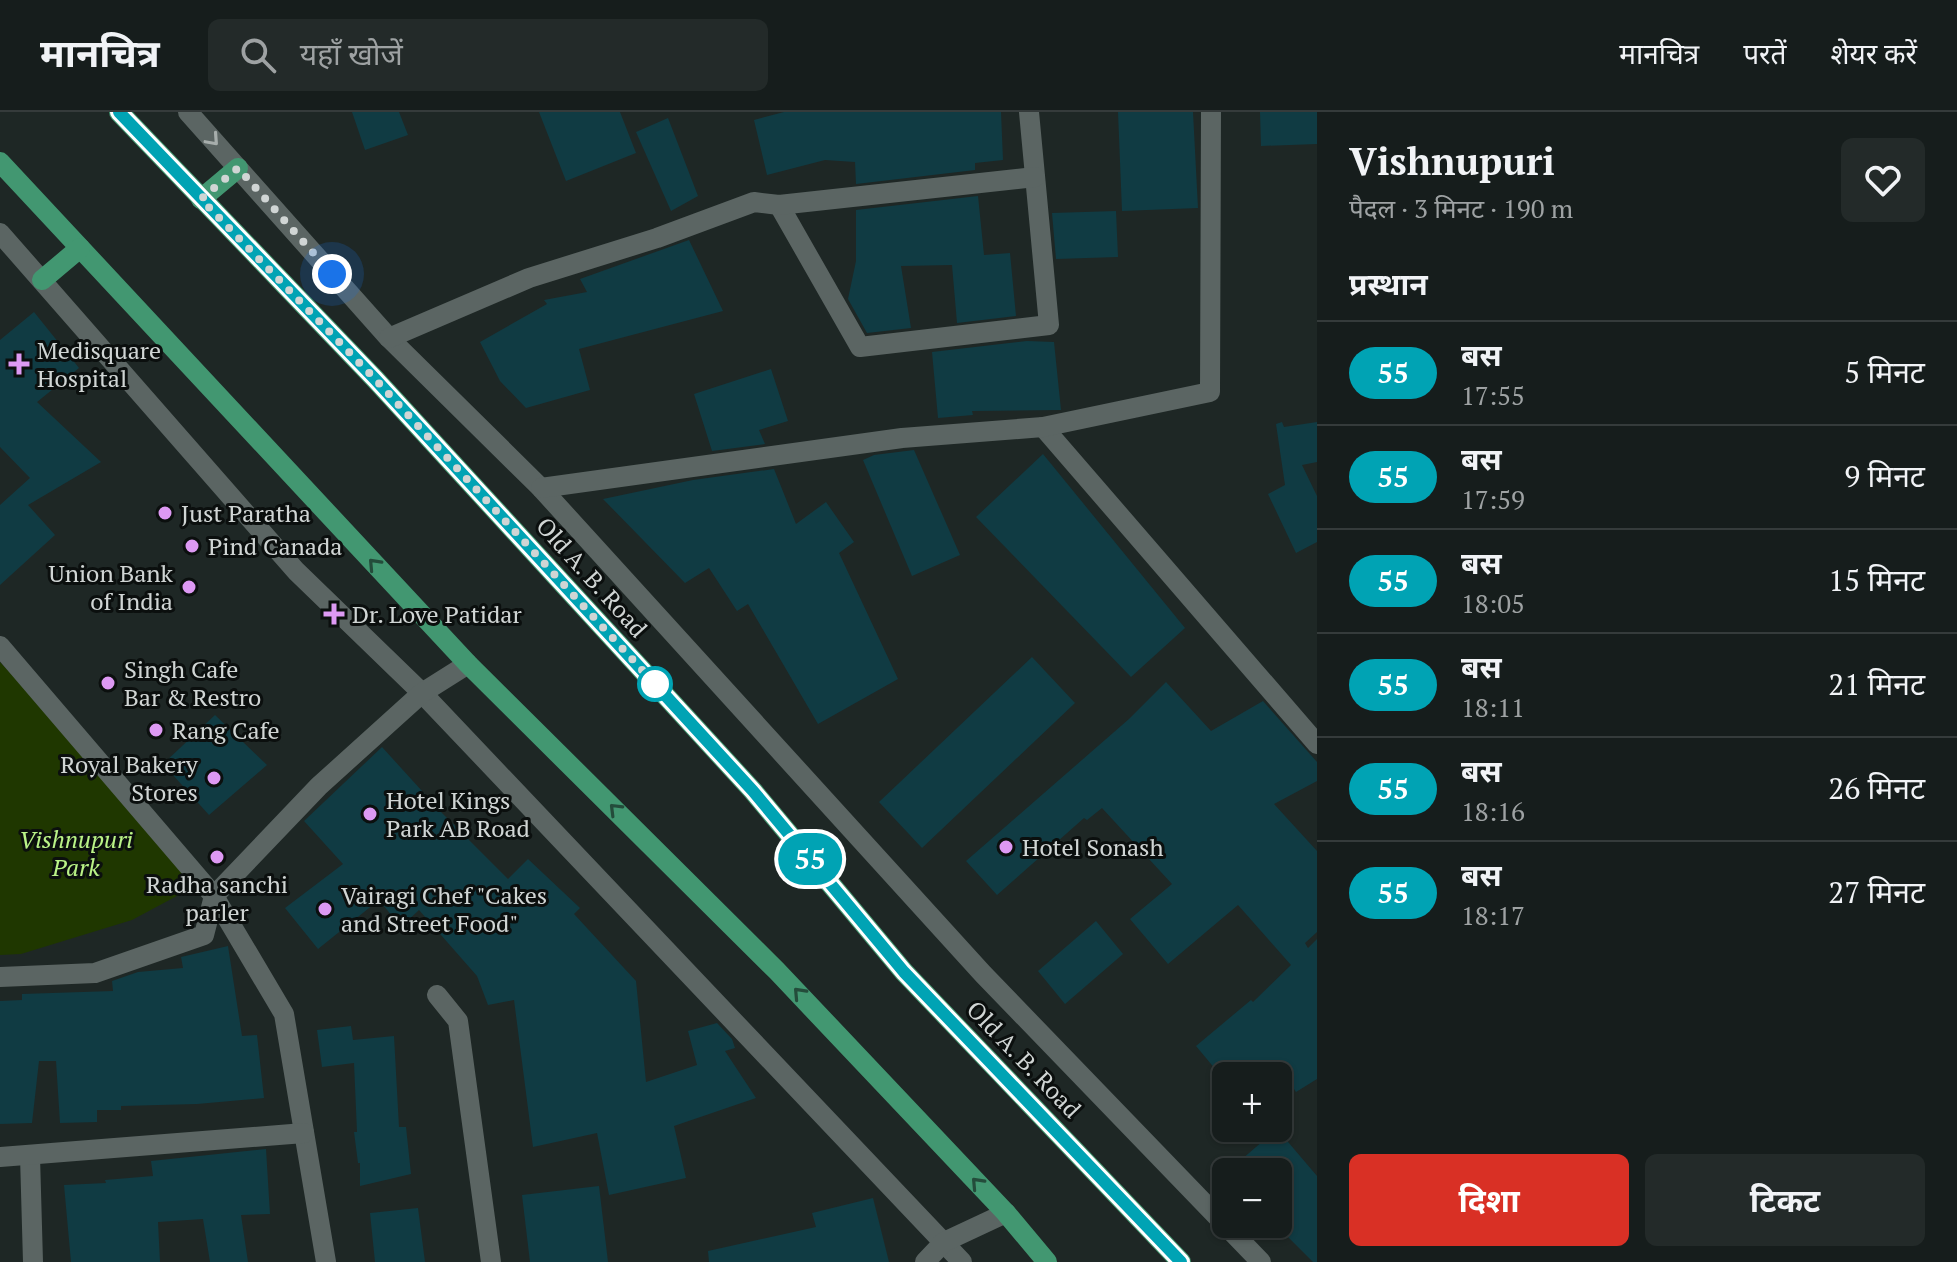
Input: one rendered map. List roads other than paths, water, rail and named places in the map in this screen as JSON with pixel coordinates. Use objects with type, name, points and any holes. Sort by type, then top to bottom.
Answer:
[{"type":"main road","name":"Old A. B. Road","points":[[119,112],[375,379],[753,791],[904,972],[1181,1262]]},
{"type":"main road","points":[[0,162],[468,664],[777,971],[1006,1213],[1047,1262]]},
{"type":"main road","points":[[201,199],[238,168]]},
{"type":"main road","points":[[42,280],[80,248]]},
{"type":"street","points":[[188,112],[389,338],[541,488],[983,974],[1261,1262]]},
{"type":"street","points":[[779,205],[860,347],[1049,325],[1029,112]]},
{"type":"street","points":[[541,488],[902,438],[1043,427],[1210,392],[1211,112]]},
{"type":"street","points":[[389,338],[529,278],[657,238],[754,202],[779,205],[1035,177]]},
{"type":"street","points":[[0,233],[296,571],[422,693],[962,1262]]},
{"type":"street","points":[[1043,427],[1317,744]]},
{"type":"street","points":[[0,646],[214,896],[284,1014],[326,1262]]},
{"type":"street","points":[[0,977],[95,973],[204,935],[214,896],[319,786],[422,693],[468,664]]},
{"type":"street","points":[[437,995],[458,1021],[491,1262]]},
{"type":"street","points":[[0,1157],[304,1133]]},
{"type":"street","points":[[30,1156],[33,1262]]},
{"type":"street","points":[[925,1262],[944,1242],[1006,1213]]},
{"type":"place","name":"Medisquare Hospital","points":[[19,364]]},
{"type":"place","name":"Just Paratha","points":[[165,513]]},
{"type":"place","name":"Pind Canada","points":[[192,546]]},
{"type":"place","name":"Union Bank of India","points":[[189,587]]},
{"type":"place","name":"Dr. Love Patidar","points":[[334,614]]},
{"type":"place","name":"Singh Cafe Bar & Restro","points":[[108,683]]},
{"type":"place","name":"Rang Cafe","points":[[156,730]]},
{"type":"place","name":"Royal Bakery Stores","points":[[214,778]]},
{"type":"place","name":"Hotel Kings Park AB Road","points":[[370,814]]},
{"type":"place","name":"Hotel Sonash","points":[[1006,847]]},
{"type":"place","name":"Radha sanchi parler","points":[[217,857]]},
{"type":"place","name":"Vairagi Chef \"Cakes and Street Food\"","points":[[325,909]]},
{"type":"park label","name":"Vishnupuri Park","points":[[76,853]]}]
